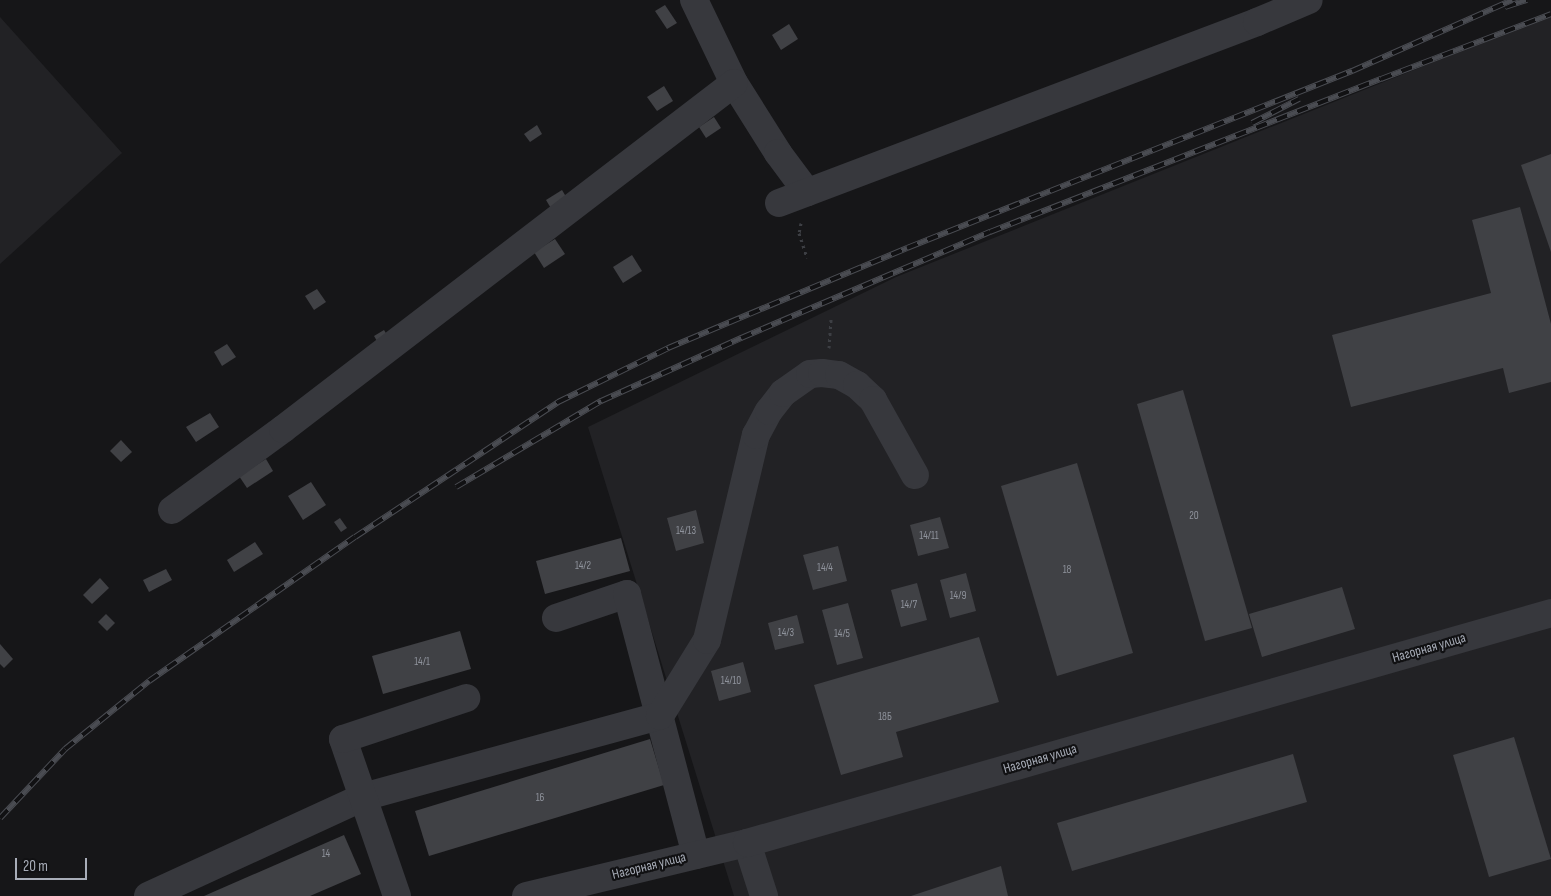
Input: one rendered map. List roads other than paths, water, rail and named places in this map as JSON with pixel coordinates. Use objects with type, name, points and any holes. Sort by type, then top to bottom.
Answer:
[{"type":"street","points":[[694,0],[734,83],[778,153],[807,192]]},
{"type":"street","points":[[779,203],[1309,0]]},
{"type":"street","points":[[172,510],[283,429],[734,83]]},
{"type":"street","points":[[148,896],[363,797],[660,716],[707,640],[756,435],[769,411],[783,392],[810,374],[822,372],[839,375],[857,385],[873,400],[916,475]]},
{"type":"street","points":[[556,618],[627,594],[696,855]]},
{"type":"street","name":"Нагорная улица","points":[[526,896],[591,888],[696,855],[747,843],[1551,613]]},
{"type":"street","points":[[397,896],[343,738],[466,698]]},
{"type":"street","points":[[747,843],[764,896]]},
{"type":"railway","points":[[0,818],[65,749],[149,681],[355,537],[558,402],[668,348],[907,248],[1352,71],[1512,0]]},
{"type":"railway","points":[[1505,7],[1527,0]]},
{"type":"railway","points":[[456,487],[601,401],[741,338],[990,232],[1551,14]]},
{"type":"railway","points":[[1252,123],[1299,99]]}]
